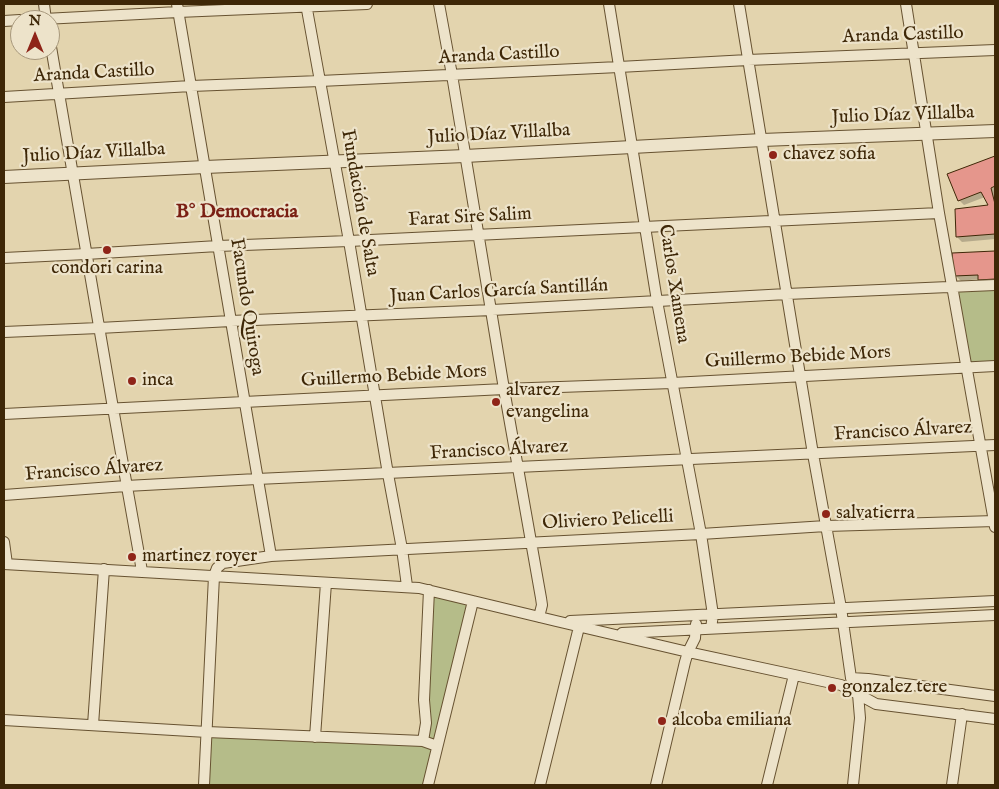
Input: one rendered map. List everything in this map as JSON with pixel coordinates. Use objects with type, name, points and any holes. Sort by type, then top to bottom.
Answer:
[{"type":"street","points":[[60,18],[177,8],[367,4]]},
{"type":"street","points":[[439,4],[504,389],[532,542],[542,605],[539,617]]},
{"type":"street","name":"Carlos Xamena","points":[[609,4],[672,383],[701,534],[713,615],[711,628]]},
{"type":"street","points":[[739,4],[813,454],[841,608],[851,678],[858,694],[860,718],[853,785]]},
{"type":"street","points":[[906,4],[939,213],[995,524]]},
{"type":"street","name":"Fundación de Salta","points":[[307,5],[376,396],[407,586]]},
{"type":"street","name":"Facundo Quiroga","points":[[177,8],[271,556]]},
{"type":"street","name":"Aranda Castillo","points":[[4,97],[191,86],[995,50]]},
{"type":"street","points":[[54,60],[112,408],[142,571]]},
{"type":"street","name":"Julio Díaz Villalba","points":[[4,177],[465,156],[762,140],[995,131]]},
{"type":"street","name":"Farat Sire Salim","points":[[4,258],[218,246],[939,213]]},
{"type":"street","name":"Juan Carlos García Santillán","points":[[4,332],[995,285]]},
{"type":"street","name":"Guillermo Bebide Mors","points":[[4,414],[995,366]]},
{"type":"street","name":"Francisco Álvarez","points":[[4,495],[257,479],[995,446]]},
{"type":"street","name":"Oliviero Pelicelli","points":[[214,576],[217,568],[223,563],[271,556],[826,526],[995,524]]},
{"type":"street","points":[[4,542],[5,564],[407,586],[556,622],[841,685],[876,704],[995,719]]},
{"type":"street","points":[[93,725],[104,570]]},
{"type":"street","points":[[204,785],[214,576]]},
{"type":"street","points":[[315,737],[326,583]]},
{"type":"street","points":[[423,741],[426,723],[424,700],[429,590]]},
{"type":"street","points":[[428,785],[473,601]]},
{"type":"street","points":[[556,622],[995,601]]},
{"type":"street","points":[[608,633],[995,615]]},
{"type":"street","points":[[656,785],[688,652],[695,638],[696,616]]},
{"type":"street","points":[[540,785],[579,627]]},
{"type":"street","points":[[768,785],[794,675]]},
{"type":"street","points":[[851,678],[995,696]]},
{"type":"street","points":[[952,785],[962,714]]},
{"type":"street","points":[[4,720],[207,732],[423,741],[437,746]]},
{"type":"green space","points":[[995,289],[995,362],[969,363],[958,291]]},
{"type":"green space","points":[[429,590],[473,601],[428,785],[205,785],[207,732],[423,741]]},
{"type":"building","points":[[995,156],[995,186],[991,188],[995,204],[995,234],[956,237],[955,209],[988,205],[981,192],[958,201],[947,174]]},
{"type":"building","points":[[995,251],[995,279],[978,280],[978,275],[954,276],[952,253]]},
{"type":"place","name":"chavez sofia","points":[[773,155]]},
{"type":"place","name":"condori carina","points":[[107,250]]},
{"type":"place","name":"inca","points":[[132,381]]},
{"type":"place","name":"alvarez evangelina","points":[[496,402]]},
{"type":"place","name":"salvatierra","points":[[826,514]]},
{"type":"place","name":"martinez royer","points":[[132,557]]},
{"type":"place","name":"gonzalez tere","points":[[832,688]]},
{"type":"place","name":"alcoba emiliana","points":[[662,721]]},
{"type":"district","name":"B° Democracia","points":[[237,213]]}]
